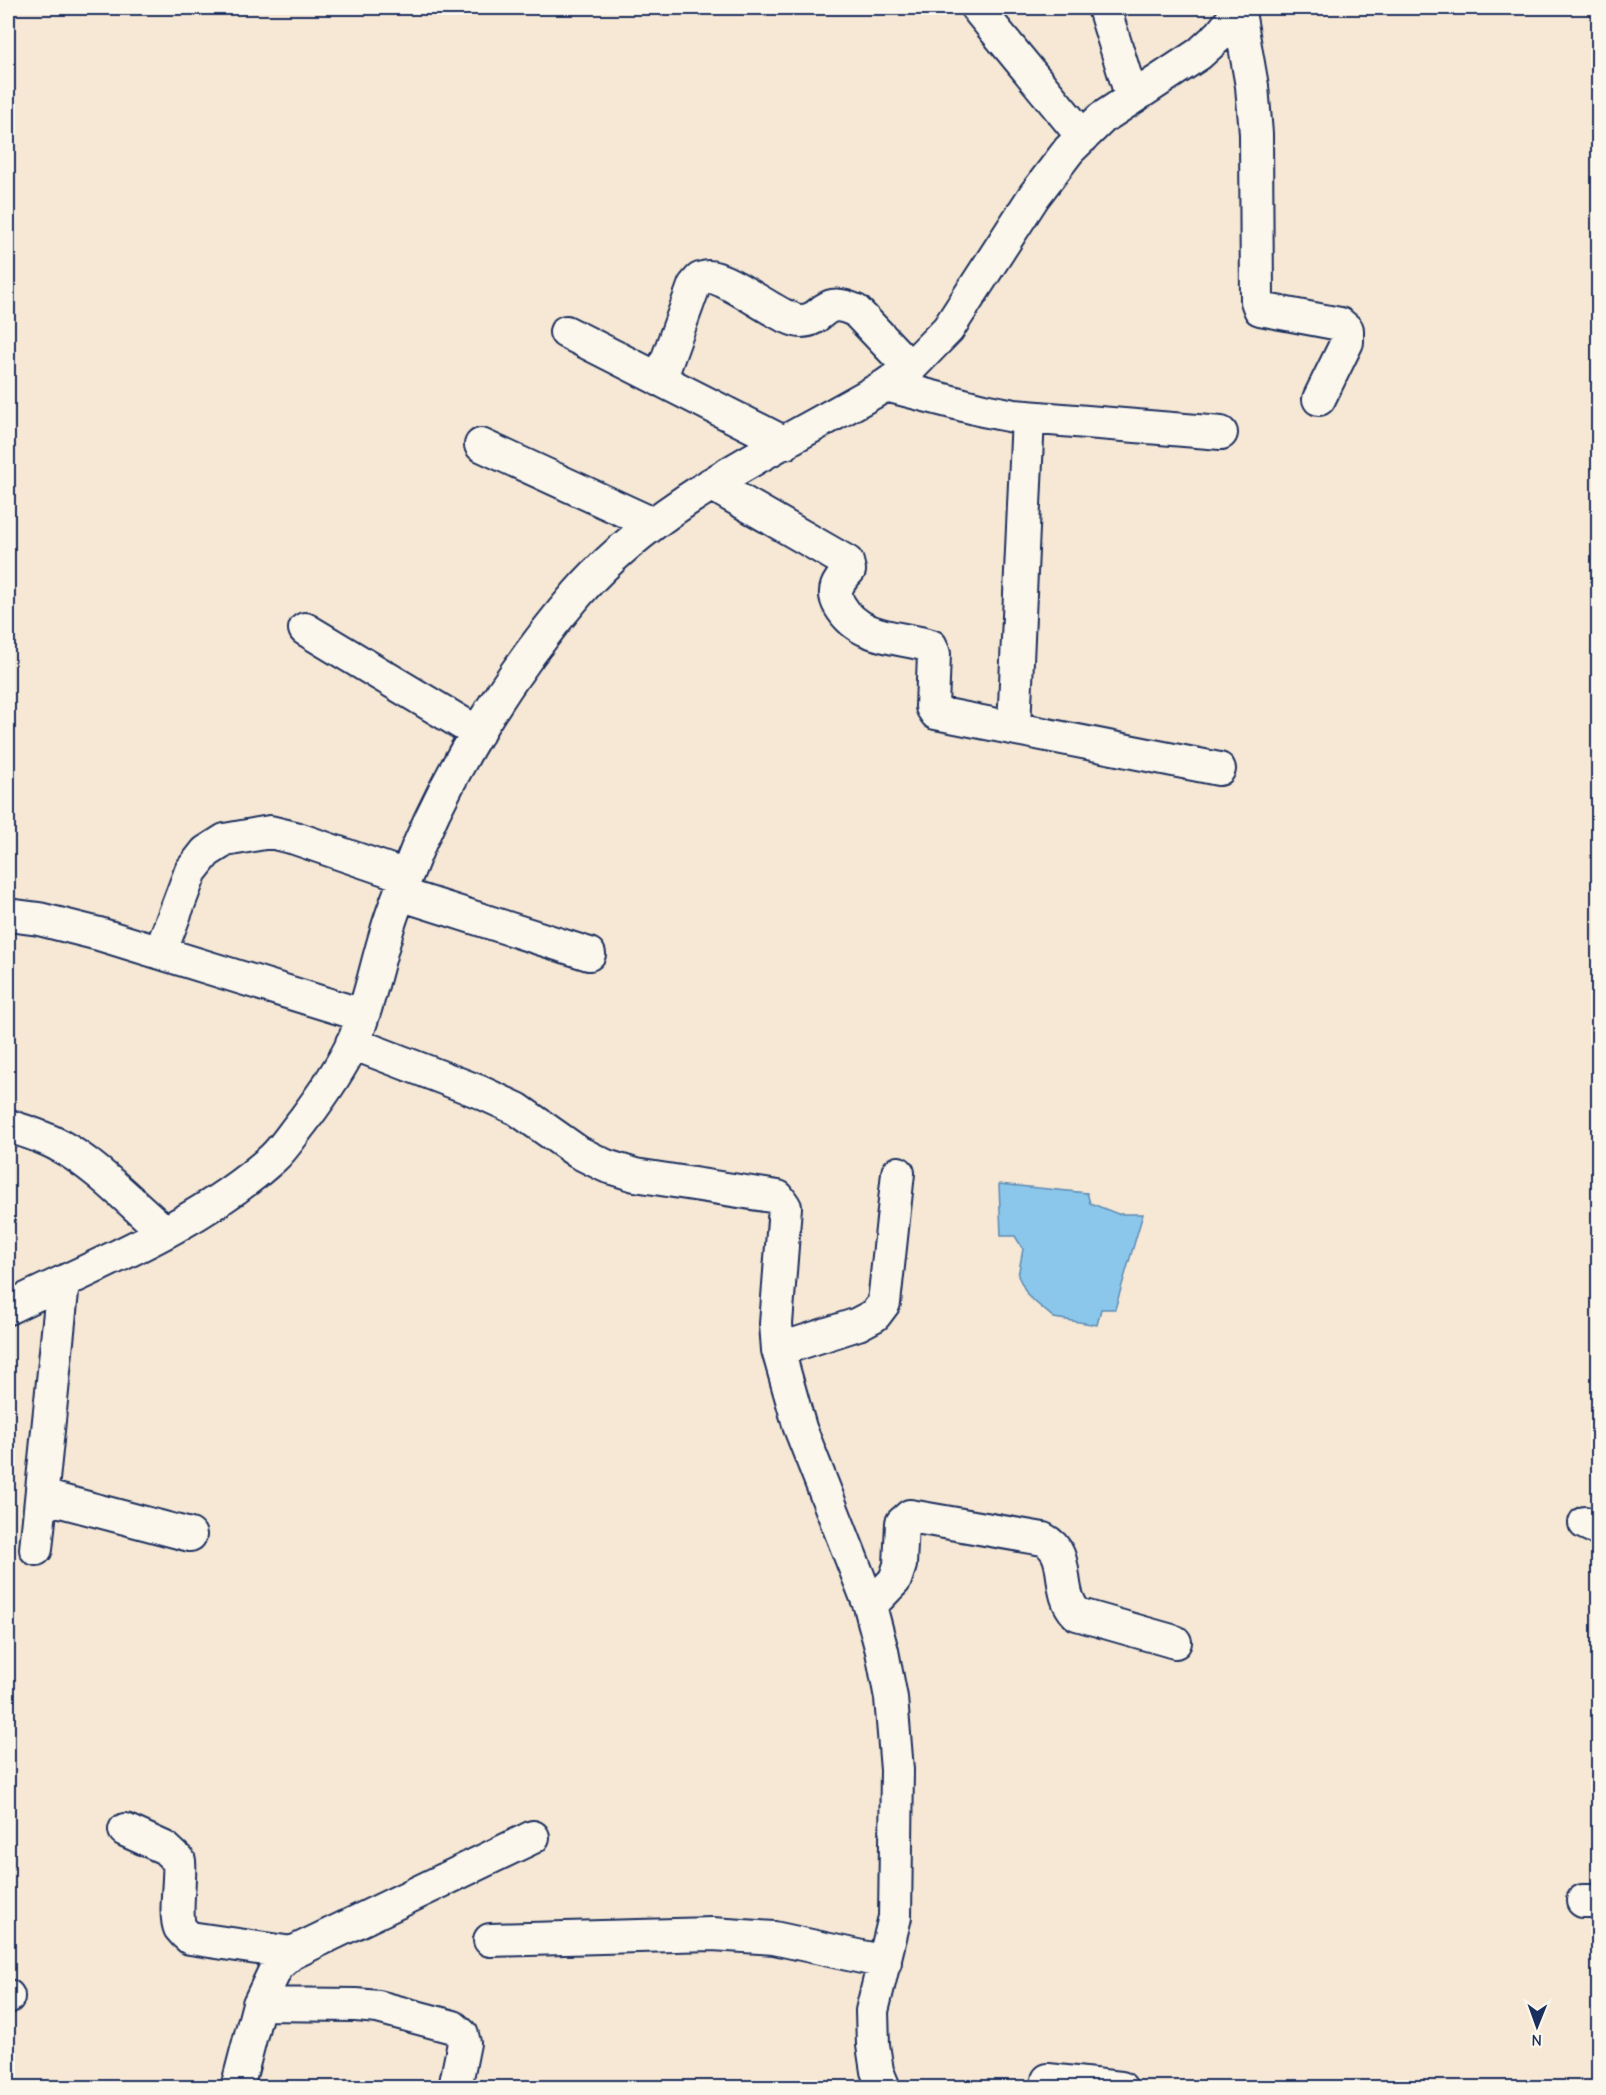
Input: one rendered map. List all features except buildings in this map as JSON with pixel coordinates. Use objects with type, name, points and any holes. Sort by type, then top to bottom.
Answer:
[{"type":"street","points":[[977,8],[1083,137]]},
{"type":"street","points":[[1104,8],[1132,98]]},
{"type":"street","points":[[8,1308],[185,1222],[228,1194],[276,1156],[320,1100],[357,1029],[371,989],[386,932],[438,801],[498,700],[577,594],[616,553],[711,484],[898,377],[948,329],[1034,196],[1069,150],[1102,118],[1199,54],[1221,34],[1240,10]]},
{"type":"street","points":[[1240,10],[1252,86],[1256,134],[1257,301],[1260,309],[1340,324],[1347,330],[1347,342],[1319,399]]},
{"type":"street","points":[[660,380],[694,286],[700,279],[710,277],[722,281],[771,310],[801,321],[836,305],[856,311],[898,377],[983,410],[1028,417],[1221,433]]},
{"type":"street","points":[[566,332],[785,443]]},
{"type":"street","points":[[1014,728],[1028,417]]},
{"type":"street","points":[[481,445],[653,524]]},
{"type":"street","points":[[711,484],[847,561],[849,570],[836,586],[835,597],[850,619],[864,630],[884,637],[931,646],[934,654],[932,707],[936,713],[1219,769]]},
{"type":"street","points":[[305,629],[478,733]]},
{"type":"street","points":[[160,953],[191,871],[206,852],[225,840],[270,832],[295,838],[403,885],[589,954]]},
{"type":"street","points":[[8,915],[69,927],[160,953],[357,1029],[517,1109],[578,1152],[606,1166],[635,1174],[778,1197],[785,1207],[776,1324],[778,1350],[800,1428],[870,1606],[891,1698],[897,1770],[895,1917],[872,2011],[873,2045],[877,2071],[884,2088]]},
{"type":"street","points":[[8,1126],[60,1146],[87,1164],[165,1232]]},
{"type":"street","points":[[778,1350],[858,1324],[875,1316],[884,1304],[898,1173]]},
{"type":"street","points":[[36,1549],[63,1282]]},
{"type":"street","points":[[42,1496],[189,1535]]},
{"type":"street","points":[[870,1606],[895,1580],[900,1565],[902,1522],[910,1516],[1043,1539],[1052,1544],[1059,1554],[1068,1605],[1077,1614],[1175,1642]]},
{"type":"street","points":[[124,1830],[165,1848],[179,1860],[178,1920],[181,1930],[190,1938],[292,1953]]},
{"type":"street","points":[[237,2088],[259,2004],[277,1966],[292,1953],[533,1837]]},
{"type":"street","points":[[490,1940],[743,1935],[774,1938],[885,1962]]},
{"type":"street","points":[[259,2004],[378,2007],[453,2027],[462,2035],[464,2043],[455,2088]]},
{"type":"street","points":[[1048,2080],[1121,2088]]},
{"type":"water","points":[[999,1184],[1087,1193],[1090,1203],[1118,1214],[1143,1214],[1115,1309],[1101,1309],[1097,1325],[1054,1318],[1028,1296],[1018,1276],[1023,1249],[1015,1236],[1001,1236]]}]
